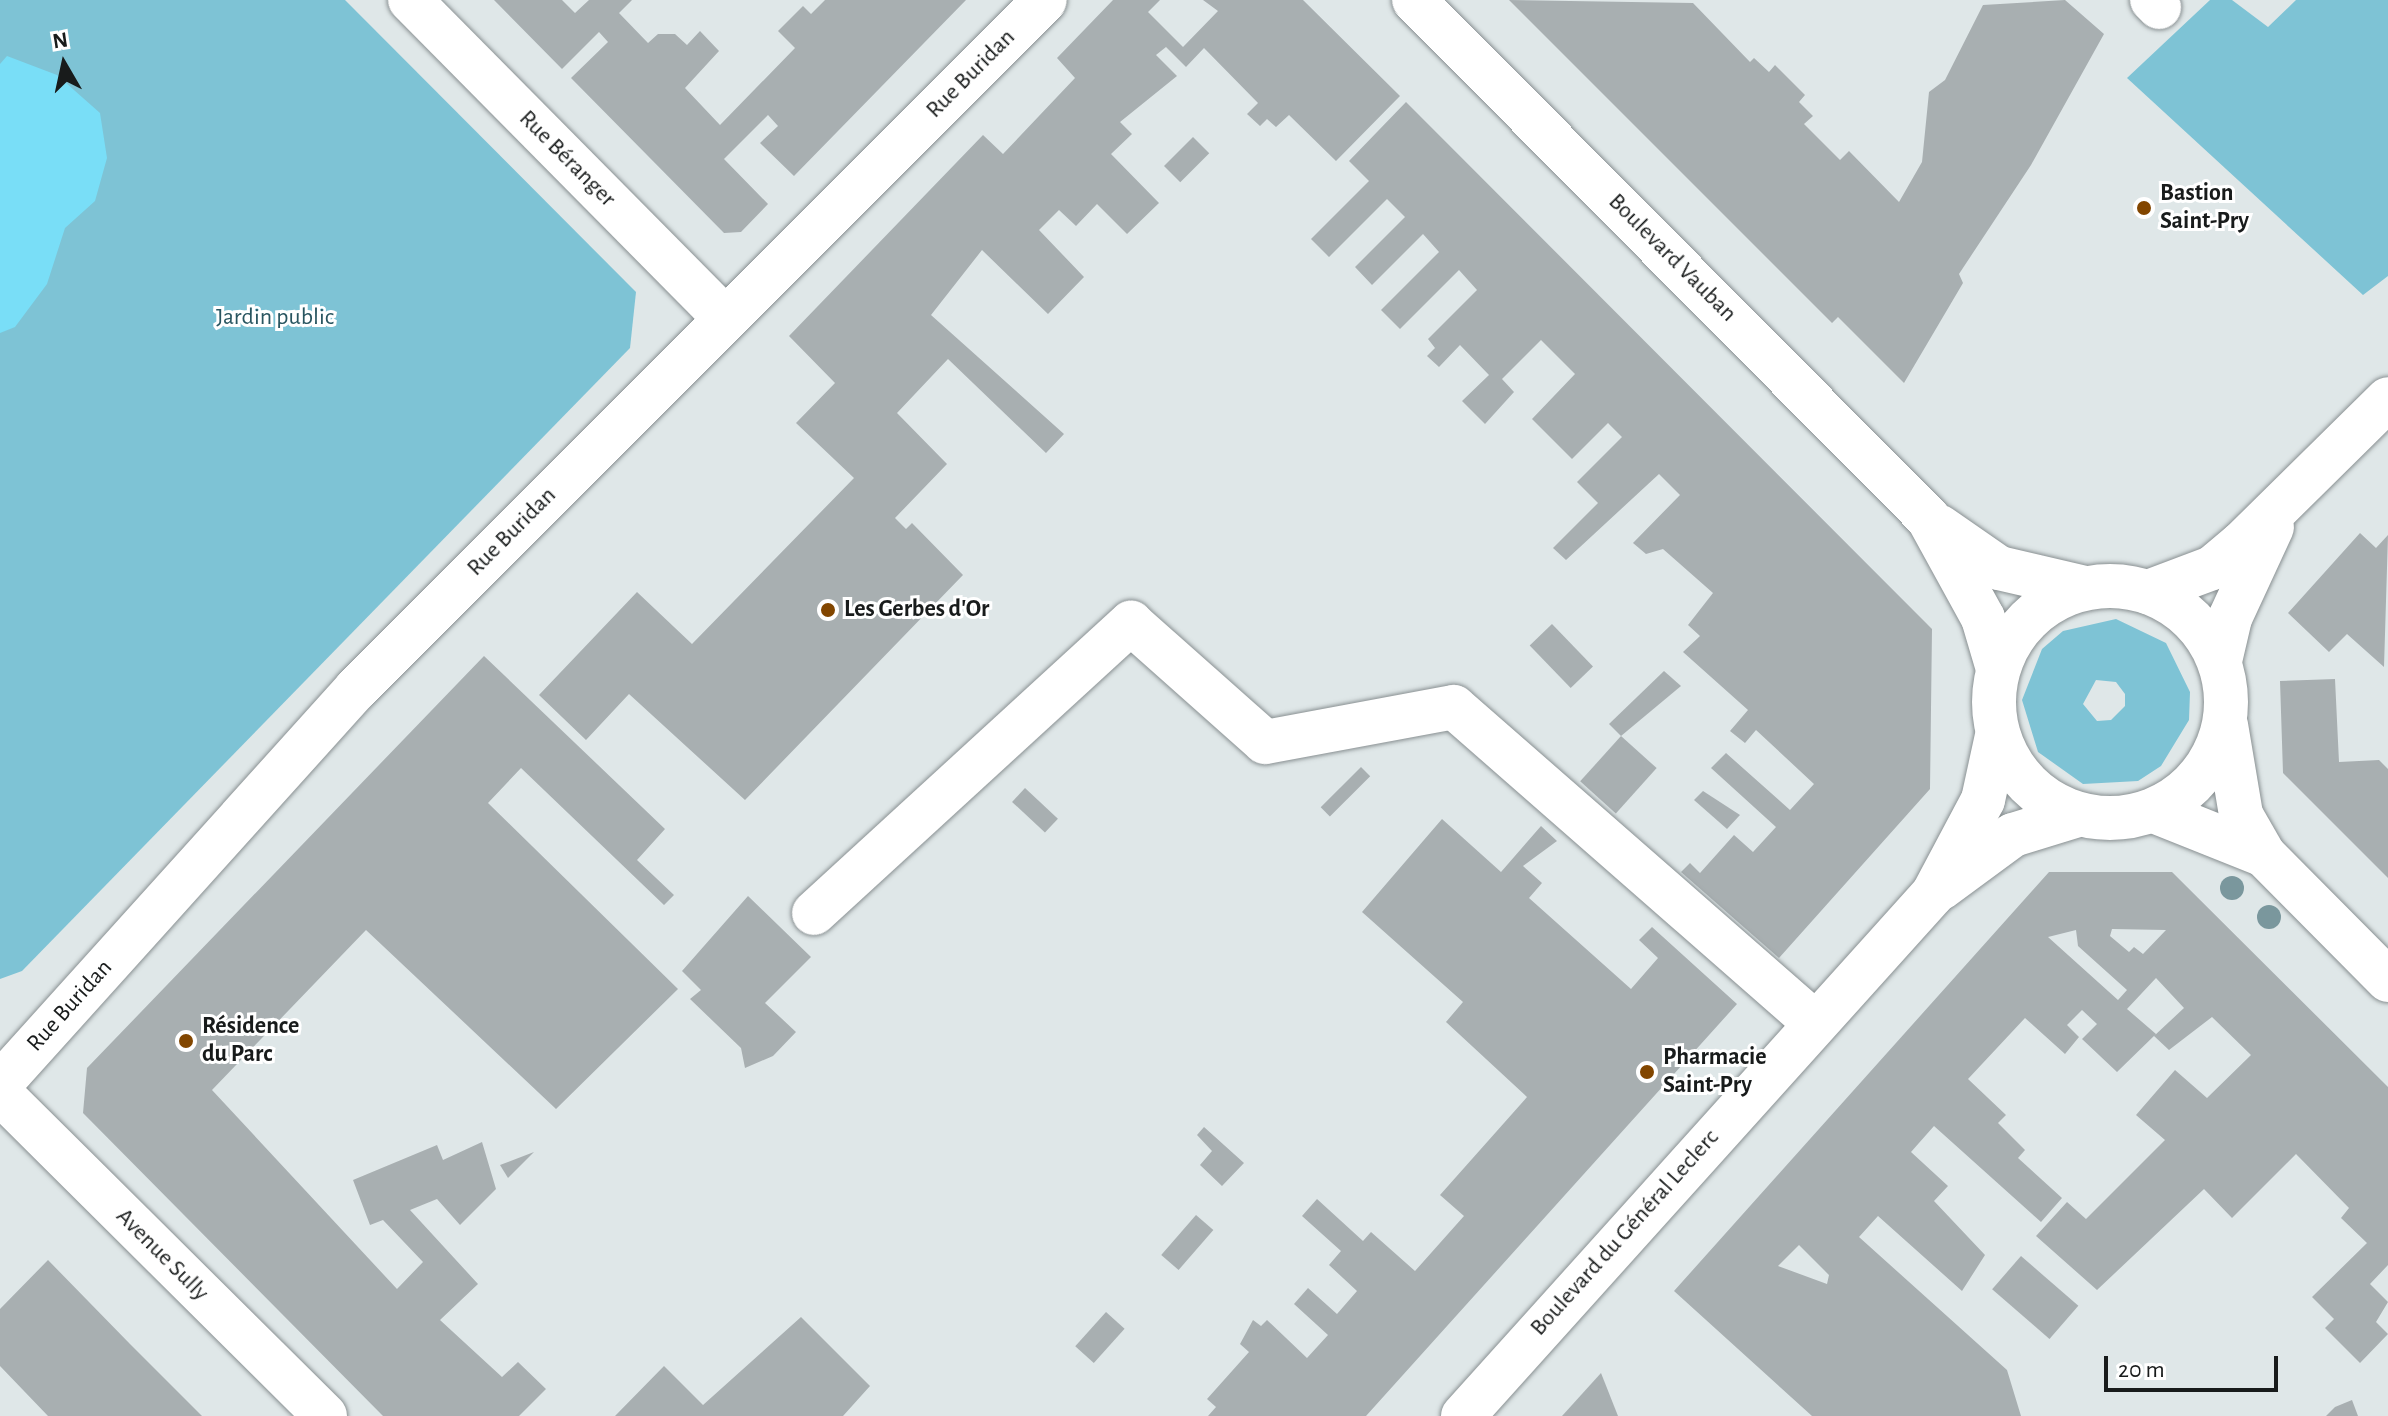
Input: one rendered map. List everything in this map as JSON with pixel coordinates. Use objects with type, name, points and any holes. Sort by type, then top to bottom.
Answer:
[{"type":"street","name":"Rue Béranger","points":[[410,0],[725,318]]},
{"type":"street","name":"Rue Buridan","points":[[0,1084],[356,689],[1045,0]]},
{"type":"street","name":"Boulevard Vauban","points":[[1414,0],[1928,518],[1999,568],[2085,588]]},
{"type":"street","points":[[2226,720],[2202,775],[2154,811],[2116,819],[2078,815],[2043,798],[2015,771],[1997,736],[1998,669],[2030,616],[2085,588],[2148,592],[2212,568],[2279,514],[2388,399]]},
{"type":"street","points":[[2279,514],[2230,618],[2220,661],[2241,815],[2264,855],[2388,980]]},
{"type":"street","name":"Boulevard Vauban","points":[[1928,518],[1983,618],[1998,669]]},
{"type":"street","points":[[2148,592],[2191,618],[2220,661]]},
{"type":"street","points":[[814,913],[1131,623],[1265,742],[1454,707],[1815,1023]]},
{"type":"street","name":"Boulevard du Général Leclerc","points":[[1463,1416],[1933,894],[1983,800],[1997,736]]},
{"type":"street","points":[[2154,811],[2264,855]]},
{"type":"street","points":[[1933,894],[2013,835],[2078,815]]},
{"type":"street","name":"Avenue Sully","points":[[0,1093],[325,1416]]},
{"type":"green space","name":"Jardin public","points":[[0,0],[345,0],[636,292],[630,348],[22,971],[0,979]]},
{"type":"green space","points":[[2210,0],[2232,0],[2268,27],[2296,0],[2388,0],[2388,276],[2363,295],[2127,78]]},
{"type":"green space","points":[[2116,619],[2166,643],[2190,692],[2189,720],[2161,766],[2138,781],[2083,784],[2038,752],[2022,700],[2042,649],[2063,631]],"holes":[[[2096,680],[2116,682],[2125,694],[2125,706],[2111,720],[2097,721],[2083,704]]]},
{"type":"shaded area","points":[[7,56],[57,75],[100,113],[107,158],[95,201],[65,228],[47,284],[15,327],[0,333],[0,64]]},
{"type":"building","points":[[494,0],[562,0],[575,13],[589,0],[632,0],[619,13],[648,43],[658,34],[675,34],[687,45],[700,31],[719,51],[685,88],[720,125],[795,48],[778,31],[803,6],[811,14],[825,0],[966,0],[794,176],[760,143],[778,126],[768,115],[724,159],[768,204],[741,232],[724,233],[571,78],[608,42],[599,32],[562,69]]},
{"type":"building","points":[[1113,0],[1160,0],[1148,12],[1183,47],[1218,11],[1203,0],[1303,0],[1400,96],[1336,161],[1289,115],[1276,127],[1267,119],[1260,126],[1247,114],[1258,103],[1204,48],[1186,67],[1166,47],[1156,55],[1177,76],[1120,122],[1132,134],[1111,154],[1159,203],[1127,234],[1097,204],[1076,226],[1059,210],[1039,230],[1084,277],[1048,314],[982,250],[931,315],[1064,434],[1046,453],[948,359],[897,413],[947,464],[895,518],[906,529],[912,523],[963,575],[745,800],[629,694],[586,740],[539,695],[637,592],[692,644],[854,478],[796,423],[835,383],[789,336],[983,135],[1003,154],[1075,78],[1057,58]]},
{"type":"building","points":[[1509,0],[1693,3],[1750,62],[1754,58],[1769,72],[1775,65],[1805,95],[1799,102],[1813,116],[1804,124],[1840,160],[1849,151],[1899,202],[1922,162],[1929,92],[1945,80],[1983,5],[2065,0],[2104,34],[2031,165],[1959,274],[1963,283],[1904,383],[1838,317],[1832,323]]},
{"type":"building","points":[[1406,102],[1932,629],[1930,789],[1779,958],[1681,872],[1690,863],[1700,873],[1734,835],[1753,852],[1776,827],[1711,768],[1726,753],[1790,810],[1814,784],[1756,730],[1745,743],[1730,731],[1748,710],[1683,652],[1700,636],[1688,625],[1713,593],[1663,549],[1646,554],[1633,543],[1680,495],[1659,474],[1566,560],[1553,548],[1598,503],[1577,482],[1622,437],[1608,423],[1572,459],[1532,419],[1575,374],[1541,340],[1502,379],[1514,392],[1485,424],[1462,401],[1489,375],[1460,345],[1439,367],[1427,356],[1435,348],[1428,339],[1477,290],[1459,270],[1400,329],[1381,310],[1439,252],[1423,234],[1372,285],[1355,267],[1405,217],[1387,199],[1329,257],[1311,239],[1369,181],[1349,161]]},
{"type":"building","points":[[1193,137],[1209,153],[1180,182],[1164,166]]},
{"type":"building","points":[[2360,533],[2376,548],[2388,535],[2384,667],[2347,634],[2329,652],[2288,613]]},
{"type":"building","points":[[1552,624],[1593,666],[1571,688],[1530,646]]},
{"type":"building","points":[[484,656],[665,829],[637,860],[674,895],[664,905],[521,768],[488,803],[678,989],[556,1109],[366,930],[212,1090],[397,1289],[423,1262],[383,1220],[370,1225],[353,1180],[437,1145],[443,1160],[482,1142],[496,1189],[460,1225],[437,1199],[410,1210],[478,1284],[440,1320],[502,1377],[518,1362],[546,1389],[519,1416],[383,1416],[83,1113],[87,1068]]},
{"type":"building","points":[[1664,671],[1681,686],[1621,736],[1609,724]]},
{"type":"building","points":[[2335,679],[2339,762],[2379,760],[2388,769],[2388,878],[2283,773],[2280,681]]},
{"type":"building","points":[[1621,736],[1657,768],[1616,813],[1580,781]]},
{"type":"building","points":[[1361,767],[1370,776],[1330,816],[1321,807]]},
{"type":"building","points":[[1025,788],[1058,819],[1045,833],[1012,802]]},
{"type":"building","points":[[1703,791],[1740,815],[1727,829],[1694,800]]},
{"type":"building","points":[[1442,819],[1501,872],[1541,826],[1557,841],[1523,866],[1542,883],[1529,898],[1631,989],[1658,958],[1639,940],[1652,927],[1737,1004],[1366,1416],[1208,1416],[1216,1407],[1207,1399],[1249,1352],[1240,1344],[1253,1320],[1261,1326],[1267,1320],[1307,1358],[1328,1335],[1294,1304],[1308,1288],[1337,1314],[1357,1291],[1329,1265],[1341,1251],[1302,1216],[1317,1199],[1363,1241],[1371,1232],[1415,1271],[1464,1216],[1440,1195],[1527,1097],[1446,1022],[1463,1002],[1362,912]]},
{"type":"building","points":[[2049,872],[2172,872],[2388,1087],[2388,1265],[2370,1284],[2388,1302],[2376,1322],[2388,1334],[2360,1363],[2325,1328],[2334,1319],[2312,1297],[2367,1243],[2341,1218],[2349,1208],[2296,1154],[2232,1218],[2204,1189],[2097,1290],[2036,1236],[2067,1202],[2086,1219],[2165,1140],[2136,1115],[2175,1070],[2207,1098],[2251,1055],[2212,1017],[2169,1050],[2154,1036],[2184,1008],[2156,978],[2127,1009],[2156,1034],[2117,1072],[2082,1039],[2097,1024],[2082,1010],[2067,1025],[2079,1037],[2065,1054],[2025,1018],[1968,1079],[2006,1115],[1998,1123],[2025,1150],[2018,1158],[2062,1198],[2041,1222],[1934,1126],[1911,1152],[1948,1186],[1934,1201],[1985,1255],[1962,1291],[1878,1216],[1859,1237],[2007,1370],[2021,1416],[1812,1416],[1674,1291]],"holes":[[[2112,929],[2166,930],[2143,954],[2134,947],[2129,952],[2110,936]],[[2076,930],[2078,946],[2127,990],[2118,1000],[2048,937]],[[1799,1245],[1829,1275],[1827,1284],[1778,1266]]]},
{"type":"building","points":[[748,896],[811,957],[765,1003],[796,1032],[773,1056],[745,1068],[741,1048],[690,999],[701,990],[682,971]]},
{"type":"building","points":[[1204,1127],[1244,1163],[1222,1186],[1200,1165],[1212,1151],[1197,1135]]},
{"type":"building","points":[[534,1152],[508,1178],[500,1165]]},
{"type":"building","points":[[1196,1215],[1213,1230],[1179,1270],[1161,1255]]},
{"type":"building","points":[[2021,1256],[2078,1306],[2049,1339],[1992,1289]]},
{"type":"building","points":[[48,1260],[202,1416],[48,1416],[0,1366],[0,1309]]},
{"type":"building","points":[[1106,1312],[1125,1329],[1094,1363],[1075,1346]]},
{"type":"building","points":[[801,1317],[870,1386],[843,1416],[615,1416],[664,1366],[703,1405]]},
{"type":"building","points":[[1601,1373],[1618,1416],[1562,1416]]},
{"type":"building","points":[[2352,1400],[2358,1416],[2326,1416],[2335,1407]]},
{"type":"place","name":"Bastion Saint-Pry","points":[[2144,208]]},
{"type":"place","name":"Les Gerbes d'Or","points":[[828,610]]},
{"type":"place","name":"Résidence du Parc","points":[[186,1041]]},
{"type":"place","name":"Pharmacie Saint-Pry","points":[[1647,1072]]}]
